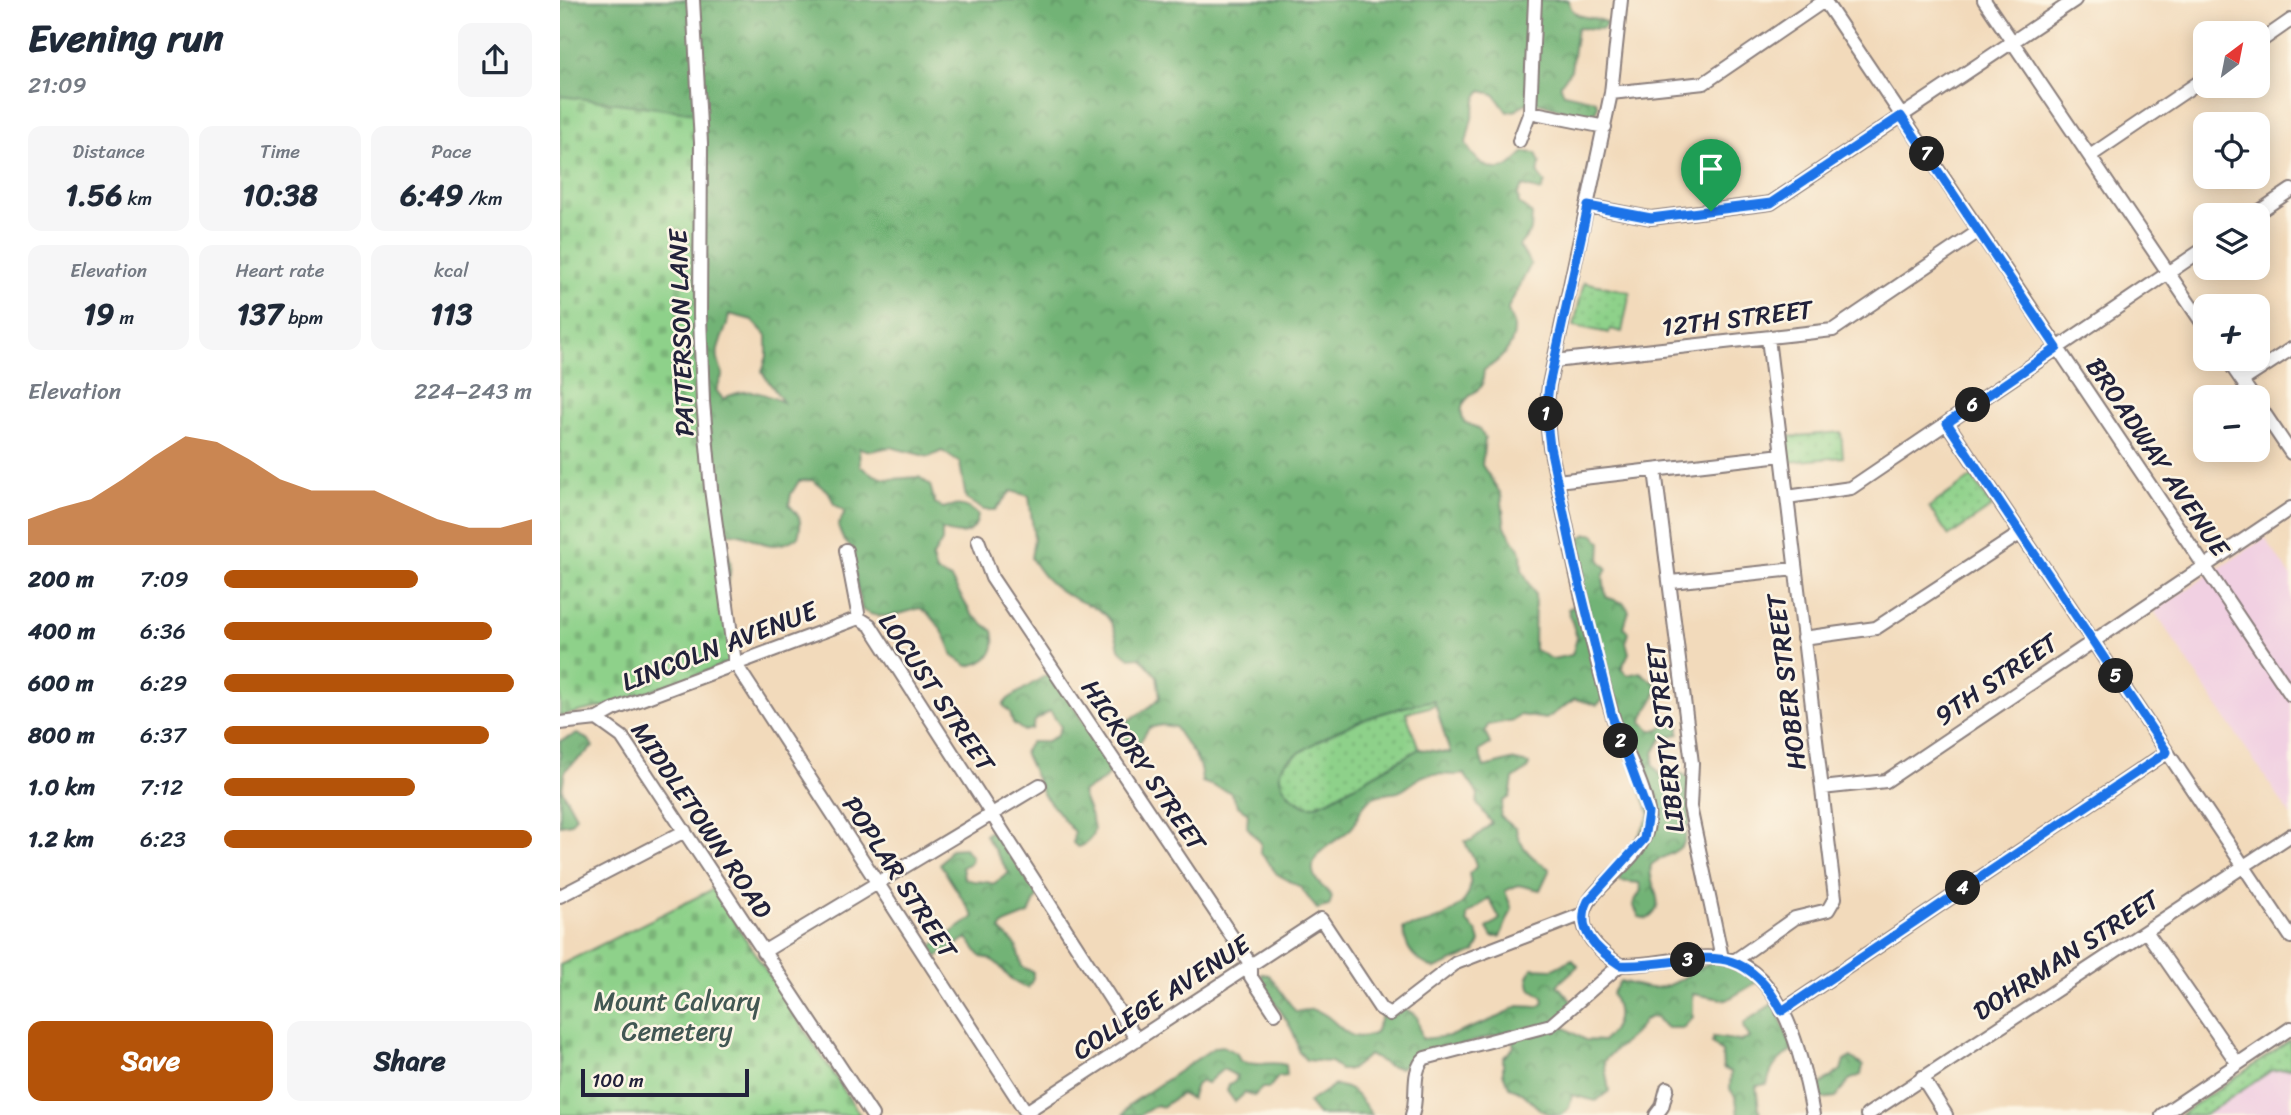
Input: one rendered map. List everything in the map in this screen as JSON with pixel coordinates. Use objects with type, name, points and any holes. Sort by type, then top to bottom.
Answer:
[{"type":"street","name":"PATTERSON LANE","points":[[693,0],[701,142],[699,314],[703,402],[711,489],[735,663]]},
{"type":"street","points":[[1519,141],[1530,112],[1535,0]]},
{"type":"street","points":[[1620,965],[1591,941],[1583,924],[1583,914],[1593,894],[1644,839],[1648,813],[1612,716],[1557,481],[1546,413],[1612,93],[1621,0]]},
{"type":"street","points":[[1984,0],[2193,309]]},
{"type":"street","points":[[1588,206],[1651,218],[1771,203],[2074,0]]},
{"type":"street","points":[[1612,93],[1704,83],[1824,1]]},
{"type":"street","name":"BROADWAY AVENUE","points":[[1824,1],[2291,695]]},
{"type":"street","points":[[2270,35],[2291,20]]},
{"type":"street","points":[[2090,156],[2193,86]]},
{"type":"street","points":[[1530,112],[1605,127]]},
{"type":"street","points":[[2270,204],[2291,190]]},
{"type":"street","name":"12TH STREET","points":[[1555,361],[1833,330],[1979,232]]},
{"type":"street","points":[[1787,497],[1851,488],[2193,256]]},
{"type":"street","name":"HOBER STREET","points":[[1728,960],[1795,918],[1833,905],[1835,898],[1768,338]]},
{"type":"street","points":[[2242,381],[2291,349]]},
{"type":"street","points":[[2235,371],[2245,385]]},
{"type":"street","points":[[2270,422],[2291,453]]},
{"type":"street","points":[[1947,423],[2291,937]]},
{"type":"street","points":[[1557,481],[1782,454]]},
{"type":"street","name":"LIBERTY STREET","points":[[1655,470],[1692,763],[1690,807],[1728,960]]},
{"type":"street","name":"9TH STREET","points":[[1822,788],[1886,781],[2291,508]]},
{"type":"street","points":[[1803,638],[1876,628],[2021,533]]},
{"type":"street","name":"HICKORY STREET","points":[[978,540],[992,578],[1251,965],[1251,977],[1275,1013]]},
{"type":"street","name":"LOCUST STREET","points":[[846,550],[859,618],[870,625],[1138,1040]]},
{"type":"street","points":[[1671,582],[1795,569]]},
{"type":"street","name":"LINCOLN AVENUE","points":[[560,723],[597,719],[615,709],[859,618]]},
{"type":"street","name":"POPLAR STREET","points":[[735,663],[1027,1113]]},
{"type":"street","name":"MIDDLETOWN ROAD","points":[[597,719],[622,737],[872,1115]]},
{"type":"street","points":[[1782,1011],[2167,752]]},
{"type":"street","points":[[763,952],[1040,785]]},
{"type":"street","points":[[560,896],[685,831]]},
{"type":"street","name":"DOHRMAN STREET","points":[[1867,1115],[2291,835]]},
{"type":"street","name":"COLLEGE AVENUE","points":[[1027,1113],[1321,919],[1380,1008],[1390,1014],[1456,963],[1583,914]]},
{"type":"street","points":[[2146,931],[2238,1064]]},
{"type":"street","points":[[1412,1115],[1417,1096],[1418,1063],[1425,1058],[1551,1025],[1620,965],[1728,960],[1763,982],[1782,1011],[1806,1078],[1813,1115]]},
{"type":"street","points":[[2162,1115],[2291,1028]]},
{"type":"street","points":[[1922,1077],[1946,1115]]},
{"type":"street","points":[[1656,1115],[1662,1107],[1667,1088]]},
{"type":"shaded area","points":[[2265,538],[2291,577],[2291,816],[2154,611]]},
{"type":"shaded area","points":[[2291,1039],[2291,1115],[2179,1115]]},
{"type":"green space","points":[[560,0],[1569,0],[1578,15],[1607,23],[1603,29],[1577,28],[1571,70],[1560,85],[1564,93],[1595,100],[1598,106],[1594,114],[1574,114],[1533,102],[1507,112],[1494,94],[1481,91],[1477,97],[1466,143],[1482,164],[1494,169],[1507,167],[1525,152],[1536,153],[1540,163],[1538,174],[1545,183],[1541,191],[1523,186],[1518,193],[1519,204],[1532,214],[1531,231],[1519,246],[1531,264],[1508,308],[1514,327],[1513,337],[1504,354],[1484,370],[1482,386],[1465,401],[1462,415],[1464,422],[1478,428],[1485,438],[1482,465],[1501,494],[1505,527],[1521,552],[1522,570],[1535,594],[1534,649],[1552,659],[1572,655],[1577,638],[1568,609],[1578,604],[1605,698],[1597,705],[1575,699],[1546,719],[1520,715],[1514,720],[1488,725],[1485,731],[1490,744],[1479,751],[1484,767],[1511,760],[1529,764],[1528,769],[1513,779],[1510,797],[1503,801],[1500,816],[1516,829],[1520,842],[1528,853],[1550,869],[1540,890],[1518,885],[1505,891],[1512,909],[1500,937],[1492,937],[1487,928],[1500,919],[1489,898],[1467,915],[1467,922],[1477,932],[1480,942],[1475,952],[1435,969],[1412,954],[1403,928],[1427,923],[1450,913],[1467,897],[1469,874],[1476,867],[1465,841],[1472,840],[1492,823],[1477,804],[1478,794],[1464,774],[1432,774],[1421,777],[1401,791],[1378,795],[1368,800],[1349,831],[1322,850],[1314,863],[1313,871],[1318,882],[1332,897],[1329,906],[1317,909],[1300,887],[1277,874],[1260,852],[1261,843],[1247,827],[1248,813],[1238,806],[1230,792],[1202,782],[1199,764],[1175,727],[1162,725],[1149,728],[1136,748],[1125,743],[1123,724],[1160,697],[1157,676],[1140,657],[1130,658],[1119,649],[1116,634],[1106,615],[1056,588],[1038,568],[1031,558],[1034,538],[1029,496],[1011,491],[995,510],[984,510],[966,499],[960,463],[942,451],[929,457],[890,447],[871,451],[859,448],[860,466],[882,478],[919,477],[930,485],[935,503],[943,508],[966,507],[978,515],[974,527],[966,533],[942,530],[942,541],[932,558],[936,572],[951,579],[972,615],[993,631],[993,650],[986,659],[968,666],[953,656],[941,629],[932,617],[920,608],[883,616],[862,610],[852,561],[853,550],[843,539],[838,526],[845,511],[834,504],[829,492],[812,480],[799,481],[791,494],[789,505],[800,523],[798,537],[776,545],[737,533],[727,533],[721,541],[730,561],[728,583],[560,188]],"holes":[[[729,314],[752,320],[767,336],[767,356],[762,372],[783,402],[753,392],[739,393],[723,399],[716,390],[723,374],[718,349]],[[1434,700],[1450,753],[1419,749],[1329,800],[1313,806],[1300,803],[1283,786],[1280,780],[1282,766],[1319,741],[1366,719]]]},
{"type":"green space","points":[[560,96],[697,113],[698,315],[733,662],[606,706],[560,716]]},
{"type":"green space","points":[[1584,282],[1630,292],[1622,332],[1610,329],[1609,333],[1574,326]]},
{"type":"green space","points":[[1841,432],[1843,457],[1789,462],[1787,437]]},
{"type":"green space","points":[[1972,477],[1992,507],[1949,536],[1929,507]]},
{"type":"green space","points":[[1587,534],[1594,534],[1601,542],[1600,561],[1607,568],[1603,577],[1606,597],[1624,603],[1629,611],[1624,627],[1628,632],[1626,642],[1629,653],[1621,669],[1628,675],[1640,672],[1656,684],[1655,696],[1642,722],[1651,730],[1659,730],[1669,722],[1679,726],[1679,734],[1662,738],[1654,753],[1653,764],[1661,776],[1683,774],[1689,778],[1690,824],[1686,827],[1686,836],[1680,847],[1651,865],[1657,907],[1647,919],[1639,917],[1633,904],[1641,890],[1639,883],[1620,881],[1619,872],[1650,815],[1622,742],[1572,543]]},
{"type":"green space","points":[[1051,672],[1112,767],[1103,780],[1082,792],[1094,829],[1087,842],[1078,847],[1073,843],[1074,832],[1043,794],[1024,752],[1031,742],[1045,742],[1057,736],[1061,727],[1050,711],[1035,721],[1032,729],[1024,731],[1013,723],[1010,712],[1003,705],[1008,699]]},
{"type":"green space","points":[[1434,700],[1436,705],[1406,713],[1419,749],[1315,806],[1300,802],[1283,786],[1280,779],[1282,766],[1319,741],[1366,719]]},
{"type":"green space","points":[[577,734],[589,740],[593,747],[565,770],[562,790],[576,816],[571,823],[560,825],[560,741]]},
{"type":"green space","points":[[997,830],[1039,892],[1029,914],[1004,924],[1000,930],[1016,945],[1022,967],[1033,972],[1028,988],[1013,981],[995,962],[981,957],[967,938],[937,957],[930,947],[974,917],[940,864],[951,849],[964,848],[972,857],[970,863],[962,867],[964,878],[968,880],[993,884],[1009,873],[985,835]]},
{"type":"green space","name":"Mount Calvary Cemetery","points":[[713,889],[860,1115],[560,1115],[560,965]]},
{"type":"green space","points":[[1572,959],[1578,966],[1557,985],[1574,1004],[1560,1017],[1561,1025],[1585,1040],[1603,1041],[1615,1025],[1617,1008],[1612,994],[1620,981],[1653,988],[1668,985],[1701,966],[1724,962],[1738,968],[1757,982],[1727,1000],[1693,994],[1693,1017],[1683,1028],[1667,1028],[1654,1016],[1644,1020],[1637,1031],[1604,1061],[1609,1091],[1596,1101],[1572,1095],[1569,1108],[1561,1115],[1544,1112],[1524,1094],[1509,1087],[1503,1073],[1503,1058],[1514,1047],[1510,1031],[1415,1059],[1400,1068],[1389,1066],[1369,1055],[1350,1070],[1340,1070],[1331,1062],[1306,1060],[1298,1051],[1290,1026],[1261,982],[1262,974],[1269,975],[1296,1012],[1312,1010],[1322,1013],[1348,1034],[1356,1036],[1364,1037],[1375,1033],[1384,1010],[1404,1008],[1417,1016],[1422,1039],[1450,1036],[1499,1017],[1518,1006],[1538,1007],[1544,1003],[1543,997],[1530,988],[1528,977],[1532,968],[1553,969]]},
{"type":"green space","points":[[1774,1003],[1793,1050],[1776,1064],[1767,1084],[1756,1086],[1760,1115],[1738,1115],[1736,1098],[1730,1089],[1731,1072],[1723,1068],[1722,1052],[1712,1043],[1713,1037],[1741,1041],[1750,1038],[1743,1027],[1745,1022]]},
{"type":"green space","points":[[2291,1040],[2291,1068],[2271,1071],[2205,1115],[2180,1115]]},
{"type":"green space","points":[[1223,1046],[1237,1054],[1240,1061],[1286,1065],[1287,1076],[1278,1077],[1269,1088],[1262,1088],[1254,1096],[1245,1093],[1235,1102],[1227,1091],[1229,1084],[1235,1082],[1237,1076],[1223,1069],[1207,1083],[1201,1081],[1196,1085],[1191,1099],[1181,1094],[1162,1107],[1157,1105],[1140,1115],[1123,1115],[1129,1105],[1215,1047]]},
{"type":"green space","points":[[1851,1057],[1863,1066],[1861,1075],[1849,1080],[1836,1097],[1819,1099],[1815,1095],[1817,1087],[1841,1070],[1844,1061]]},
{"type":"green space","points":[[1334,1085],[1352,1091],[1372,1115],[1318,1115],[1308,1103]]},
{"type":"route","points":[[1901,116],[2057,348],[1947,423],[2167,752],[1782,1011],[1763,982],[1741,964],[1714,958],[1620,965],[1597,948],[1583,924],[1583,914],[1588,901],[1633,854],[1644,839],[1649,821],[1646,803],[1612,716],[1575,566],[1547,430],[1549,385],[1588,206],[1651,218],[1711,211],[1771,203],[1901,116]]}]
